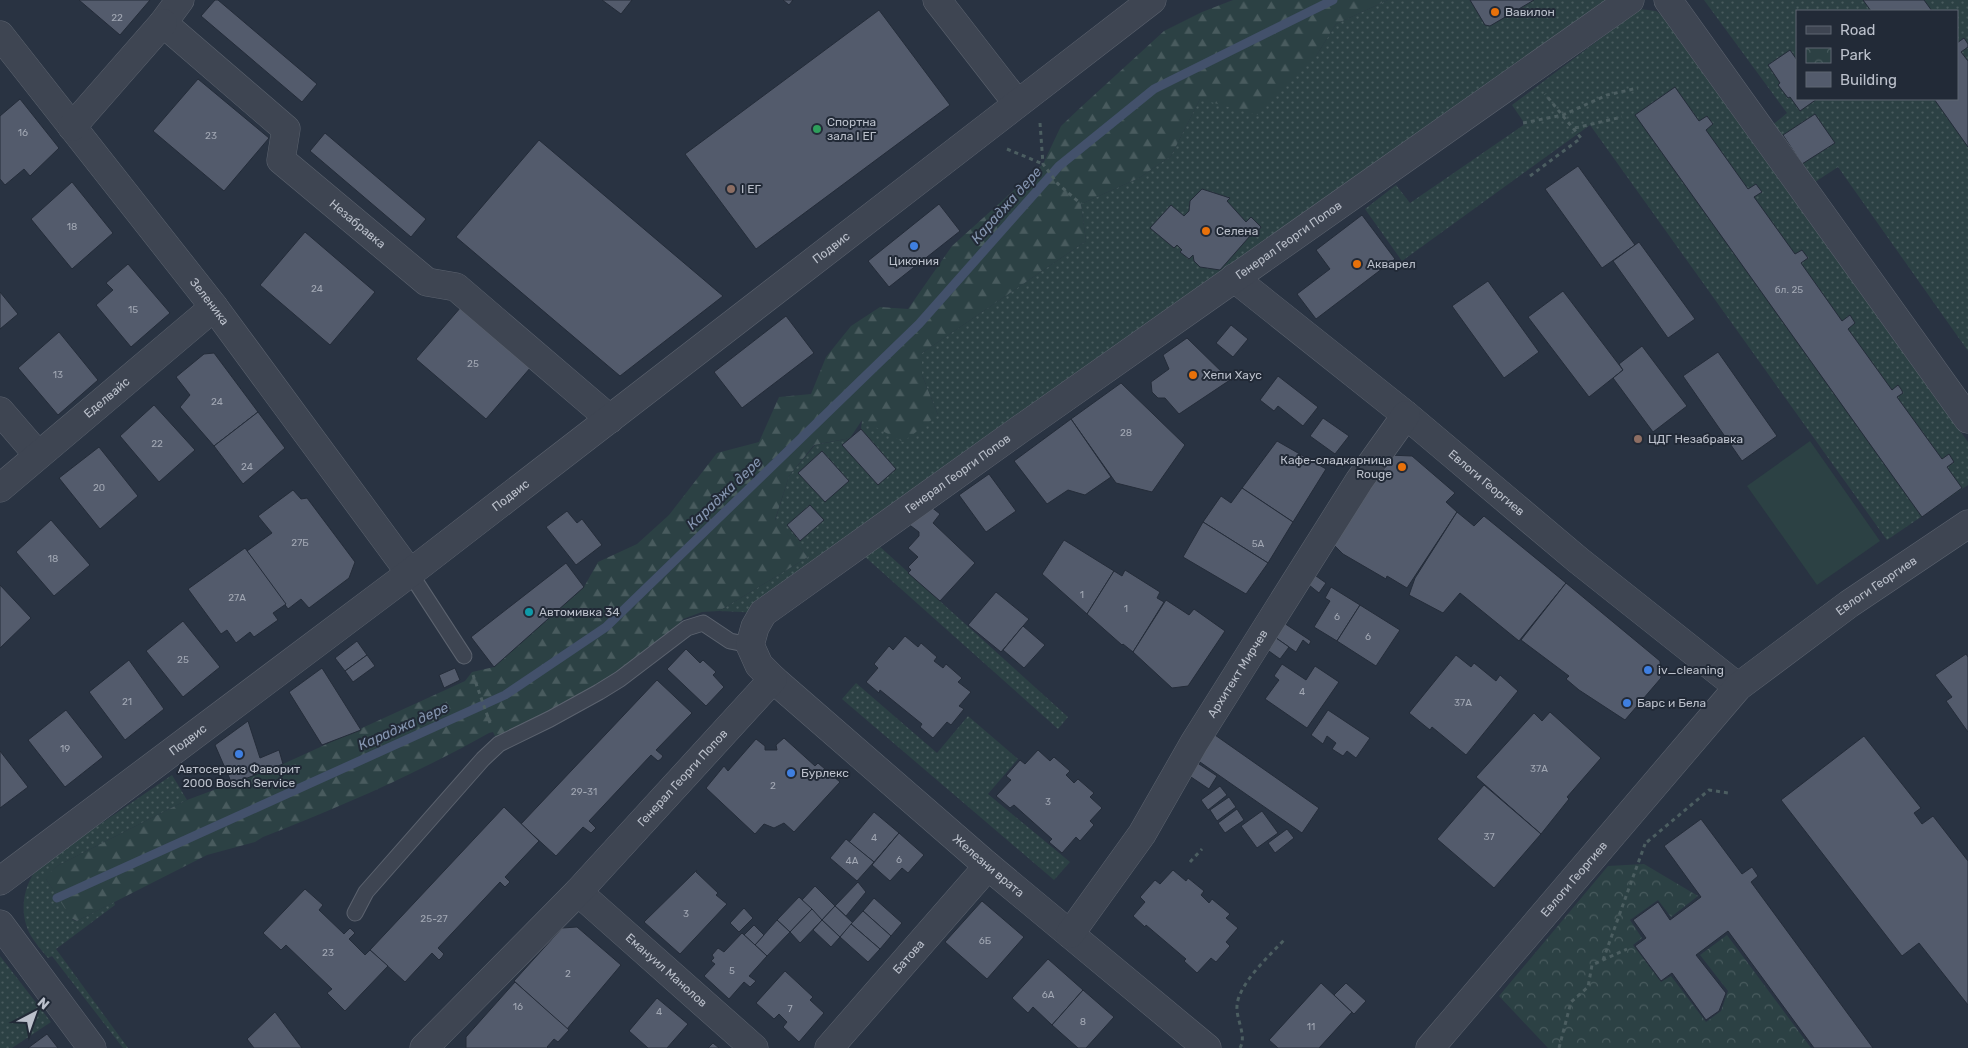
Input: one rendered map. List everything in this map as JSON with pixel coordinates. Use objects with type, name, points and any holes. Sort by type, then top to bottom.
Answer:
[{"type":"street","points":[[72,127],[163,23],[180,0]]},
{"type":"street","points":[[937,0],[1017,103]]},
{"type":"street","name":"Подвис","points":[[0,881],[410,574],[1152,0]]},
{"type":"street","name":"Генерал Георги Попов","points":[[750,645],[754,627],[763,613],[1234,278],[1630,0]]},
{"type":"street","points":[[1668,0],[1968,420]]},
{"type":"street","name":"Незабравка","points":[[163,23],[286,129],[281,160],[426,282],[456,287],[610,419]]},
{"type":"street","name":"Зеленика","points":[[0,35],[214,307],[410,574]]},
{"type":"street","name":"Евлоги Георгиев","points":[[1234,278],[1406,414],[1578,560],[1738,687]]},
{"type":"street","name":"Еделвайс","points":[[0,488],[214,307]]},
{"type":"street","points":[[0,410],[38,454]]},
{"type":"street","name":"Архитект Мирчев","points":[[1070,934],[1142,834],[1194,743],[1358,481],[1406,414]]},
{"type":"street","name":"Евлоги Георгиев","points":[[1430,1048],[1738,687],[1849,604],[1968,524]]},
{"type":"street","points":[[750,645],[759,666],[773,680]]},
{"type":"street","name":"Генерал Георги Попов","points":[[432,1045],[578,892],[773,680]]},
{"type":"street","name":"Железни врата","points":[[773,680],[988,866],[1207,1048]]},
{"type":"street","name":"Батова","points":[[829,1048],[988,866]]},
{"type":"street","name":"Емануил Манолов","points":[[578,892],[754,1048]]},
{"type":"street","points":[[0,924],[28,959],[92,1048]]},
{"type":"lane","points":[[410,574],[464,656]]},
{"type":"lane","points":[[355,913],[366,892],[483,759],[499,744],[550,720],[620,679],[687,628],[703,623],[730,641],[750,645]]},
{"type":"path","points":[[1528,71],[1581,138],[1530,176]]},
{"type":"path","points":[[1523,123],[1563,115],[1607,95],[1638,88]]},
{"type":"path","points":[[1575,128],[1622,117]]},
{"type":"path","points":[[1044,164],[1058,184],[1081,204]]},
{"type":"path","points":[[472,672],[493,732]]},
{"type":"path","points":[[1604,960],[1645,844],[1709,790],[1728,793]]},
{"type":"path","points":[[1622,824],[1645,844]]},
{"type":"path","points":[[1190,862],[1202,849]]},
{"type":"path","points":[[1240,1048],[1244,1042],[1237,1006],[1243,987],[1286,938]]},
{"type":"path","points":[[1559,1048],[1571,1002],[1588,987],[1592,964],[1626,949]]},
{"type":"green space","points":[[1233,0],[1388,0],[1336,24],[1316,56],[1257,115],[1200,99],[1171,156],[1139,178],[1081,204],[1086,241],[922,353],[922,375],[938,415],[903,442],[862,420],[850,438],[814,445],[789,476],[775,520],[808,557],[719,611],[702,612],[683,619],[641,663],[499,744],[493,732],[489,733],[406,776],[349,802],[255,842],[207,855],[77,921],[71,918],[46,879],[46,876],[57,866],[187,800],[283,764],[465,681],[472,672],[494,667],[584,587],[598,562],[637,544],[669,515],[717,453],[759,442],[779,397],[811,394],[826,357],[851,326],[880,307],[908,309],[952,246],[1043,164],[1061,126],[1164,31],[1202,12]]},
{"type":"green space","points":[[1388,0],[1630,0],[763,613],[719,611],[808,557],[775,521],[789,476],[815,445],[851,438],[861,429],[862,420],[938,415],[922,375],[922,353],[1086,241],[1081,204],[1139,178],[1171,156],[1200,99],[1316,56],[1336,24]]},
{"type":"green space","points":[[1704,0],[1968,0],[1968,351],[1838,167],[1815,182],[1770,127],[1787,113]]},
{"type":"green space","points":[[1640,9],[1656,11],[1664,17],[1968,442],[1968,485],[1887,540],[1590,125],[1402,261],[1365,209],[1396,185],[1410,203],[1525,124],[1512,105]]},
{"type":"green space","points":[[1810,441],[1880,541],[1817,585],[1747,486]]},
{"type":"green space","points":[[878,545],[1068,717],[1058,729],[863,555]]},
{"type":"green space","points":[[856,683],[937,753],[968,716],[1018,759],[988,794],[1070,862],[1054,880],[842,699]]},
{"type":"green space","points":[[172,775],[187,800],[57,866],[46,879],[73,920],[77,921],[114,902],[115,905],[56,949],[128,1048],[123,1048],[52,956],[48,958],[33,939],[27,927],[24,900],[29,882],[39,866]]},
{"type":"green space","points":[[1644,864],[1698,896],[1671,917],[1658,900],[1630,920],[1642,938],[1633,945],[1661,982],[1671,976],[1706,1022],[1721,1011],[1728,991],[1700,955],[1727,935],[1811,1048],[1548,1048],[1499,996],[1608,866]]},
{"type":"green space","points":[[0,956],[51,1022],[12,1048],[0,1048]]},
{"type":"building","points":[[79,0],[150,0],[120,35]]},
{"type":"building","points":[[215,0],[218,0],[317,84],[302,102],[201,16]]},
{"type":"building","points":[[602,0],[632,0],[621,14]]},
{"type":"building","points":[[783,0],[793,0],[789,5]]},
{"type":"building","name":"Вавилон","points":[[1470,0],[1534,0],[1490,26],[1485,25]]},
{"type":"building","points":[[1863,0],[1924,0],[1931,10],[1870,10]]},
{"type":"building","name":"Спортна зала I ЕГ","points":[[879,10],[950,105],[756,249],[685,154]]},
{"type":"building","points":[[1964,38],[1968,44],[1968,47],[1961,52],[1968,61],[1968,147],[1935,100],[1958,100],[1958,42]]},
{"type":"building","points":[[1790,50],[1796,59],[1796,100],[1816,100],[1800,111],[1778,85],[1780,83],[1768,65]]},
{"type":"building","points":[[198,79],[269,138],[224,191],[153,131]]},
{"type":"building","points":[[1675,87],[1699,121],[1707,116],[1713,124],[1706,130],[1748,189],[1756,184],[1762,192],[1754,197],[1795,254],[1802,250],[1808,258],[1801,263],[1842,321],[1850,315],[1855,323],[1848,329],[1892,390],[1898,385],[1901,389],[1903,393],[1897,397],[1942,459],[1949,454],[1954,462],[1947,467],[1962,488],[1922,517],[1635,115]]},
{"type":"building","points":[[20,99],[59,148],[30,176],[24,169],[5,185],[0,179],[0,116]]},
{"type":"building","points":[[1815,114],[1835,143],[1802,164],[1783,135]]},
{"type":"building","points":[[325,133],[426,219],[411,237],[310,151]]},
{"type":"building","points":[[539,140],[723,296],[620,376],[456,237]]},
{"type":"building","points":[[1578,166],[1635,245],[1602,268],[1545,189]]},
{"type":"building","points":[[72,182],[113,233],[72,269],[31,219]]},
{"type":"building","name":"Селена","points":[[1202,189],[1230,198],[1227,201],[1246,222],[1251,217],[1261,227],[1255,235],[1250,236],[1220,270],[1200,267],[1194,261],[1193,255],[1189,259],[1180,252],[1182,250],[1177,245],[1174,248],[1150,228],[1171,205],[1184,216],[1189,211],[1190,201]]},
{"type":"building","name":"Цикония","points":[[939,204],[960,231],[889,287],[868,261]]},
{"type":"building","name":"Акварел","points":[[1362,215],[1395,259],[1316,319],[1297,294],[1330,269],[1316,250]]},
{"type":"building","points":[[305,232],[375,292],[330,345],[260,285]]},
{"type":"building","points":[[1639,242],[1695,319],[1668,338],[1613,261]]},
{"type":"building","points":[[128,264],[170,313],[131,347],[96,305],[113,290],[106,283]]},
{"type":"building","points":[[1488,281],[1539,352],[1504,378],[1452,306]]},
{"type":"building","points":[[1563,291],[1623,370],[1589,397],[1528,317]]},
{"type":"building","points":[[0,292],[18,314],[0,329]]},
{"type":"building","points":[[461,307],[531,367],[486,419],[416,359]]},
{"type":"building","points":[[786,316],[814,353],[742,408],[714,372]]},
{"type":"building","points":[[1231,325],[1248,339],[1233,357],[1216,343]]},
{"type":"building","points":[[59,332],[98,380],[58,415],[18,368]]},
{"type":"building","name":"Хепи Хаус","points":[[1187,338],[1230,380],[1179,414],[1165,398],[1158,398],[1152,392],[1151,382],[1169,369],[1163,355]]},
{"type":"building","points":[[1642,346],[1687,406],[1653,432],[1613,378],[1623,370],[1619,364]]},
{"type":"building","points":[[1718,352],[1777,436],[1742,461],[1683,376]]},
{"type":"building","points":[[214,353],[258,412],[214,446],[180,407],[190,395],[176,377],[204,354]]},
{"type":"building","points":[[1278,376],[1318,407],[1303,426],[1278,406],[1274,411],[1260,400]]},
{"type":"building","points":[[1121,383],[1185,445],[1152,492],[1116,483],[1071,419]]},
{"type":"building","points":[[154,405],[195,450],[159,482],[120,436]]},
{"type":"building","points":[[258,412],[285,448],[243,484],[214,446]]},
{"type":"building","points":[[1323,418],[1349,436],[1335,454],[1310,436]]},
{"type":"building","points":[[1071,419],[1111,477],[1085,495],[1068,490],[1047,504],[1014,461]]},
{"type":"building","points":[[861,429],[896,469],[878,485],[842,445]]},
{"type":"building","points":[[1277,441],[1326,469],[1293,522],[1242,488]]},
{"type":"building","points":[[99,447],[138,496],[100,529],[59,478]]},
{"type":"building","points":[[822,451],[849,481],[825,502],[798,473]]},
{"type":"building","points":[[1388,455],[1412,456],[1455,493],[1446,502],[1457,512],[1407,588],[1387,576],[1386,579],[1343,554],[1331,542]]},
{"type":"building","points":[[989,474],[1016,511],[986,532],[959,495]]},
{"type":"building","points":[[1242,488],[1293,522],[1268,563],[1203,522],[1221,496],[1231,503]]},
{"type":"building","points":[[293,490],[301,499],[307,498],[355,562],[349,578],[309,608],[301,599],[288,609],[247,551],[272,533],[258,516]]},
{"type":"building","points":[[810,505],[824,520],[800,541],[787,525]]},
{"type":"building","points":[[930,506],[940,514],[933,523],[975,563],[940,601],[908,573],[911,570],[908,567],[918,557],[908,548],[919,536],[919,532],[907,523]]},
{"type":"building","points":[[567,511],[577,523],[582,519],[602,545],[576,565],[546,527]]},
{"type":"building","points":[[1457,512],[1474,526],[1484,516],[1566,583],[1519,641],[1460,593],[1443,613],[1409,595],[1415,578]]},
{"type":"building","points":[[51,520],[90,565],[54,596],[16,552]]},
{"type":"building","points":[[1203,522],[1268,563],[1246,594],[1183,557]]},
{"type":"building","points":[[1064,540],[1114,571],[1087,614],[1042,574]]},
{"type":"building","points":[[245,548],[286,604],[273,613],[278,620],[254,637],[250,632],[236,643],[227,630],[221,634],[188,589]]},
{"type":"building","name":"Автомивка 34","points":[[566,563],[584,587],[494,667],[471,637]]},
{"type":"building","points":[[1125,570],[1160,592],[1157,598],[1164,602],[1133,652],[1122,645],[1087,614],[1114,571],[1122,576]]},
{"type":"building","points":[[1309,571],[1326,583],[1319,593],[1309,585]]},
{"type":"building","points":[[1566,583],[1660,661],[1661,678],[1625,720],[1579,690],[1566,679],[1569,676],[1521,640]]},
{"type":"building","points":[[0,585],[31,618],[0,648]]},
{"type":"building","points":[[1331,587],[1360,605],[1337,641],[1314,627],[1330,601],[1325,598]]},
{"type":"building","points":[[996,592],[1029,619],[1001,652],[968,625]]},
{"type":"building","points":[[1166,600],[1189,615],[1194,609],[1225,631],[1188,686],[1172,688],[1133,652]]},
{"type":"building","points":[[1360,605],[1400,630],[1376,666],[1337,641]]},
{"type":"building","points":[[1278,619],[1311,641],[1309,645],[1303,640],[1296,652],[1269,633]]},
{"type":"building","points":[[183,621],[220,667],[183,697],[146,651]]},
{"type":"building","points":[[1023,626],[1045,645],[1024,668],[1003,650]]},
{"type":"building","points":[[1269,633],[1289,647],[1280,659],[1259,644]]},
{"type":"building","points":[[905,636],[918,647],[921,643],[937,657],[934,661],[943,668],[946,664],[962,678],[958,682],[971,692],[959,706],[964,709],[951,725],[947,722],[933,738],[920,727],[922,724],[880,690],[879,693],[866,682],[878,668],[874,664],[889,646],[893,650]]},
{"type":"building","points":[[357,641],[367,655],[345,671],[335,658]]},
{"type":"building","points":[[686,649],[700,663],[703,660],[716,672],[713,675],[724,687],[706,706],[667,669]]},
{"type":"building","points":[[1966,654],[1968,657],[1968,732],[1946,701],[1952,697],[1935,675]]},
{"type":"building","points":[[367,655],[375,666],[353,682],[345,671]]},
{"type":"building","points":[[1456,655],[1471,667],[1474,663],[1496,681],[1500,675],[1518,691],[1466,755],[1432,727],[1430,730],[1409,713]]},
{"type":"building","points":[[129,660],[164,709],[125,740],[89,692]]},
{"type":"building","points":[[1282,664],[1306,680],[1315,666],[1339,682],[1307,728],[1265,699],[1279,680],[1274,676]]},
{"type":"building","points":[[322,668],[361,730],[322,745],[289,692]]},
{"type":"building","points":[[455,668],[460,680],[444,688],[439,675]]},
{"type":"building","points":[[657,680],[692,713],[656,750],[663,756],[661,759],[658,761],[651,755],[589,821],[596,828],[591,833],[583,827],[556,856],[521,824]]},
{"type":"building","points":[[66,710],[103,757],[65,787],[28,740]]},
{"type":"building","points":[[1328,710],[1370,738],[1356,758],[1347,751],[1343,756],[1332,749],[1336,743],[1327,736],[1323,744],[1311,735]]},
{"type":"building","points":[[1550,712],[1601,758],[1567,797],[1569,799],[1541,834],[1476,777],[1534,713],[1542,721]]},
{"type":"building","name":"Автосервиз Фаворит 2000 Bosch Service","points":[[248,721],[260,758],[279,750],[283,764],[232,784],[215,745]]},
{"type":"building","points":[[1215,735],[1319,808],[1302,833],[1197,760]]},
{"type":"building","points":[[1864,736],[1921,808],[1914,813],[1922,824],[1933,816],[1968,861],[1968,1005],[1919,943],[1902,956],[1781,800]]},
{"type":"building","points":[[784,738],[815,766],[818,763],[840,782],[794,832],[784,823],[774,828],[764,824],[755,834],[706,788],[724,766],[728,771],[756,739],[765,746],[765,750],[777,750],[776,745]]},
{"type":"building","points":[[1038,750],[1050,761],[1054,757],[1070,771],[1066,775],[1074,783],[1078,779],[1094,793],[1090,797],[1102,808],[1090,821],[1094,825],[1080,841],[1076,837],[1062,853],[1049,842],[1052,839],[1014,805],[1010,808],[996,796],[1011,780],[1006,776],[1020,760],[1025,764]]},
{"type":"building","points":[[0,751],[28,787],[0,808]]},
{"type":"building","points":[[1193,760],[1217,776],[1209,789],[1185,773]]},
{"type":"building","points":[[1484,785],[1541,834],[1494,888],[1437,839]]},
{"type":"building","points":[[1220,786],[1227,795],[1208,810],[1201,800]]},
{"type":"building","points":[[1229,797],[1236,807],[1217,821],[1210,810]]},
{"type":"building","points":[[504,807],[539,841],[505,877],[510,882],[505,887],[500,882],[438,948],[444,954],[442,957],[439,960],[432,953],[405,982],[370,950]]},
{"type":"building","points":[[1237,809],[1244,820],[1225,833],[1218,823]]},
{"type":"building","points":[[1262,811],[1278,833],[1257,848],[1241,826]]},
{"type":"building","points":[[874,812],[899,833],[874,862],[849,842]]},
{"type":"building","points":[[1701,819],[1742,874],[1752,867],[1758,876],[1751,882],[1873,1048],[1814,1048],[1728,931],[1696,955],[1726,993],[1719,1011],[1706,1020],[1672,973],[1661,981],[1635,946],[1646,938],[1633,920],[1658,902],[1670,920],[1701,897],[1664,846]]},
{"type":"building","points":[[1287,829],[1294,838],[1275,853],[1268,843]]},
{"type":"building","points":[[899,833],[924,855],[908,873],[902,868],[890,881],[872,865]]},
{"type":"building","points":[[846,839],[874,862],[857,881],[830,858]]},
{"type":"building","points":[[697,870],[696,872],[718,893],[716,895],[727,904],[680,954],[644,922]]},
{"type":"building","points":[[1173,870],[1186,881],[1188,878],[1204,891],[1201,895],[1209,903],[1212,899],[1230,914],[1226,918],[1238,928],[1226,942],[1230,946],[1216,962],[1211,958],[1197,973],[1184,961],[1186,959],[1133,916],[1145,902],[1140,897],[1155,880],[1160,884]]},
{"type":"building","points":[[858,882],[866,892],[846,916],[835,906]]},
{"type":"building","points":[[815,886],[835,906],[822,920],[802,900]]},
{"type":"building","points":[[305,889],[323,905],[319,910],[344,934],[350,928],[355,933],[349,939],[365,955],[370,950],[388,966],[345,1011],[327,993],[332,989],[286,945],[281,950],[263,933]]},
{"type":"building","points":[[799,897],[812,909],[790,932],[777,920]]},
{"type":"building","points":[[874,898],[902,923],[891,936],[863,911]]},
{"type":"building","points":[[982,901],[1024,937],[987,979],[945,942]]},
{"type":"building","points":[[835,906],[853,923],[840,937],[822,920]]},
{"type":"building","points":[[744,908],[753,918],[739,932],[730,923]]},
{"type":"building","points":[[812,909],[822,920],[800,943],[790,932]]},
{"type":"building","points":[[863,911],[891,936],[880,949],[851,924]]},
{"type":"building","points":[[777,920],[790,932],[767,956],[755,945]]},
{"type":"building","points":[[822,920],[840,937],[831,947],[813,930]]},
{"type":"building","points":[[851,924],[880,949],[868,962],[840,937]]},
{"type":"building","points":[[754,925],[764,935],[755,945],[744,935]]},
{"type":"building","points":[[577,927],[621,965],[567,1029],[514,981],[562,928]]},
{"type":"building","points":[[742,933],[767,956],[749,976],[756,981],[750,987],[744,982],[729,999],[704,976],[715,964],[711,961],[714,958],[712,955],[718,948],[724,952]]},
{"type":"building","points":[[1048,959],[1083,990],[1052,1025],[1033,1007],[1028,1013],[1012,998]]},
{"type":"building","points":[[785,971],[813,997],[810,1000],[824,1013],[799,1042],[783,1027],[787,1022],[779,1014],[774,1019],[756,1003]]},
{"type":"building","points":[[515,982],[569,1030],[558,1042],[554,1039],[548,1048],[466,1048],[466,1037]]},
{"type":"building","points":[[1321,983],[1352,1012],[1319,1048],[1278,1048],[1269,1040]]},
{"type":"building","points":[[1346,983],[1366,1001],[1354,1014],[1334,995]]},
{"type":"building","points":[[1083,990],[1114,1017],[1086,1048],[1078,1048],[1052,1025]]},
{"type":"building","points":[[657,998],[688,1024],[667,1048],[648,1048],[629,1031]]},
{"type":"building","points":[[275,1012],[302,1048],[254,1048],[247,1039]]},
{"type":"building","points":[[47,1034],[58,1048],[28,1048]]},
{"type":"building","points":[[713,1043],[719,1048],[708,1048]]},
{"type":"waterway","name":"Караджа дере","points":[[57,898],[505,695],[606,627],[919,324],[1059,166],[1154,89],[1333,0]]},
{"type":"place","name":"Вавилон","points":[[1495,12]]},
{"type":"place","name":"Спортна зала I ЕГ","points":[[817,129]]},
{"type":"place","name":"I ЕГ","points":[[731,189]]},
{"type":"place","name":"Селена","points":[[1206,231]]},
{"type":"place","name":"Цикония","points":[[914,246]]},
{"type":"place","name":"Акварел","points":[[1357,264]]},
{"type":"place","name":"Хепи Хаус","points":[[1193,375]]},
{"type":"place","name":"ЦДГ Незабравка","points":[[1638,439]]},
{"type":"place","name":"Кафе-сладкарница Rouge","points":[[1402,467]]},
{"type":"place","name":"Автомивка 34","points":[[529,612]]},
{"type":"place","name":"iv_cleaning","points":[[1648,670]]},
{"type":"place","name":"Барс и Бела","points":[[1627,703]]},
{"type":"place","name":"Автосервиз Фаворит 2000 Bosch Service","points":[[239,754]]},
{"type":"place","name":"Бурлекс","points":[[791,773]]}]
